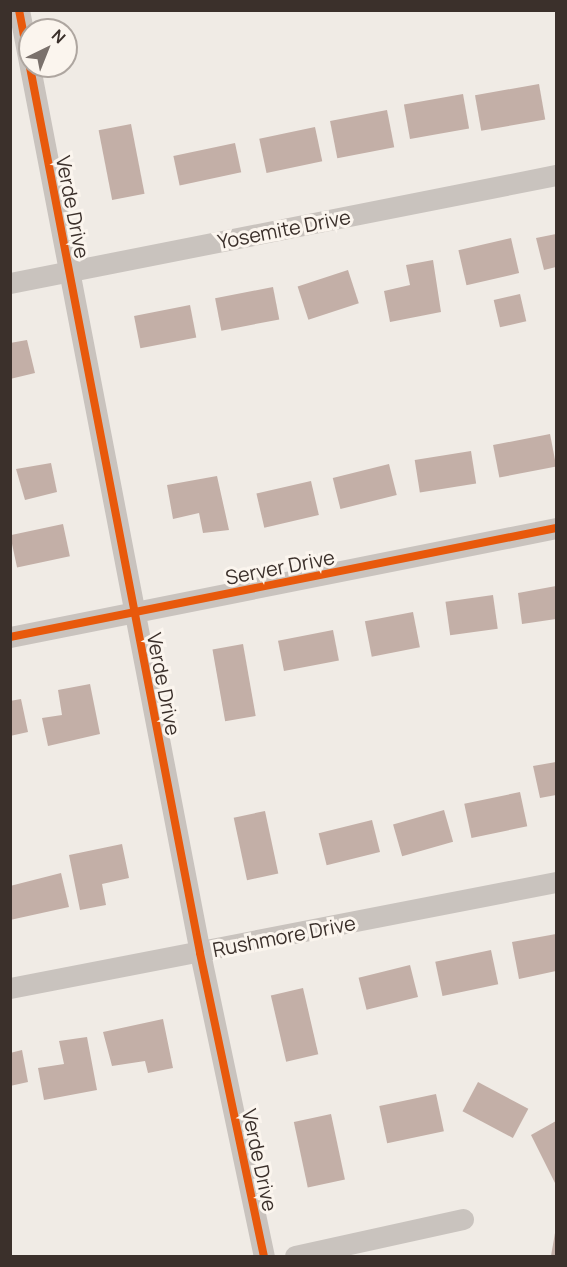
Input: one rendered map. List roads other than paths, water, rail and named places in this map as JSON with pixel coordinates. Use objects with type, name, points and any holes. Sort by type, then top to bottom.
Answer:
[{"type":"street","name":"Verde Drive","points":[[20,10],[200,952],[264,1257]]},
{"type":"street","name":"Yosemite Drive","points":[[10,283],[556,175]]},
{"type":"street","name":"Server Drive","points":[[10,637],[556,528]]},
{"type":"street","name":"Rushmore Drive","points":[[10,988],[556,882]]},
{"type":"street","points":[[295,1257],[462,1219]]}]
